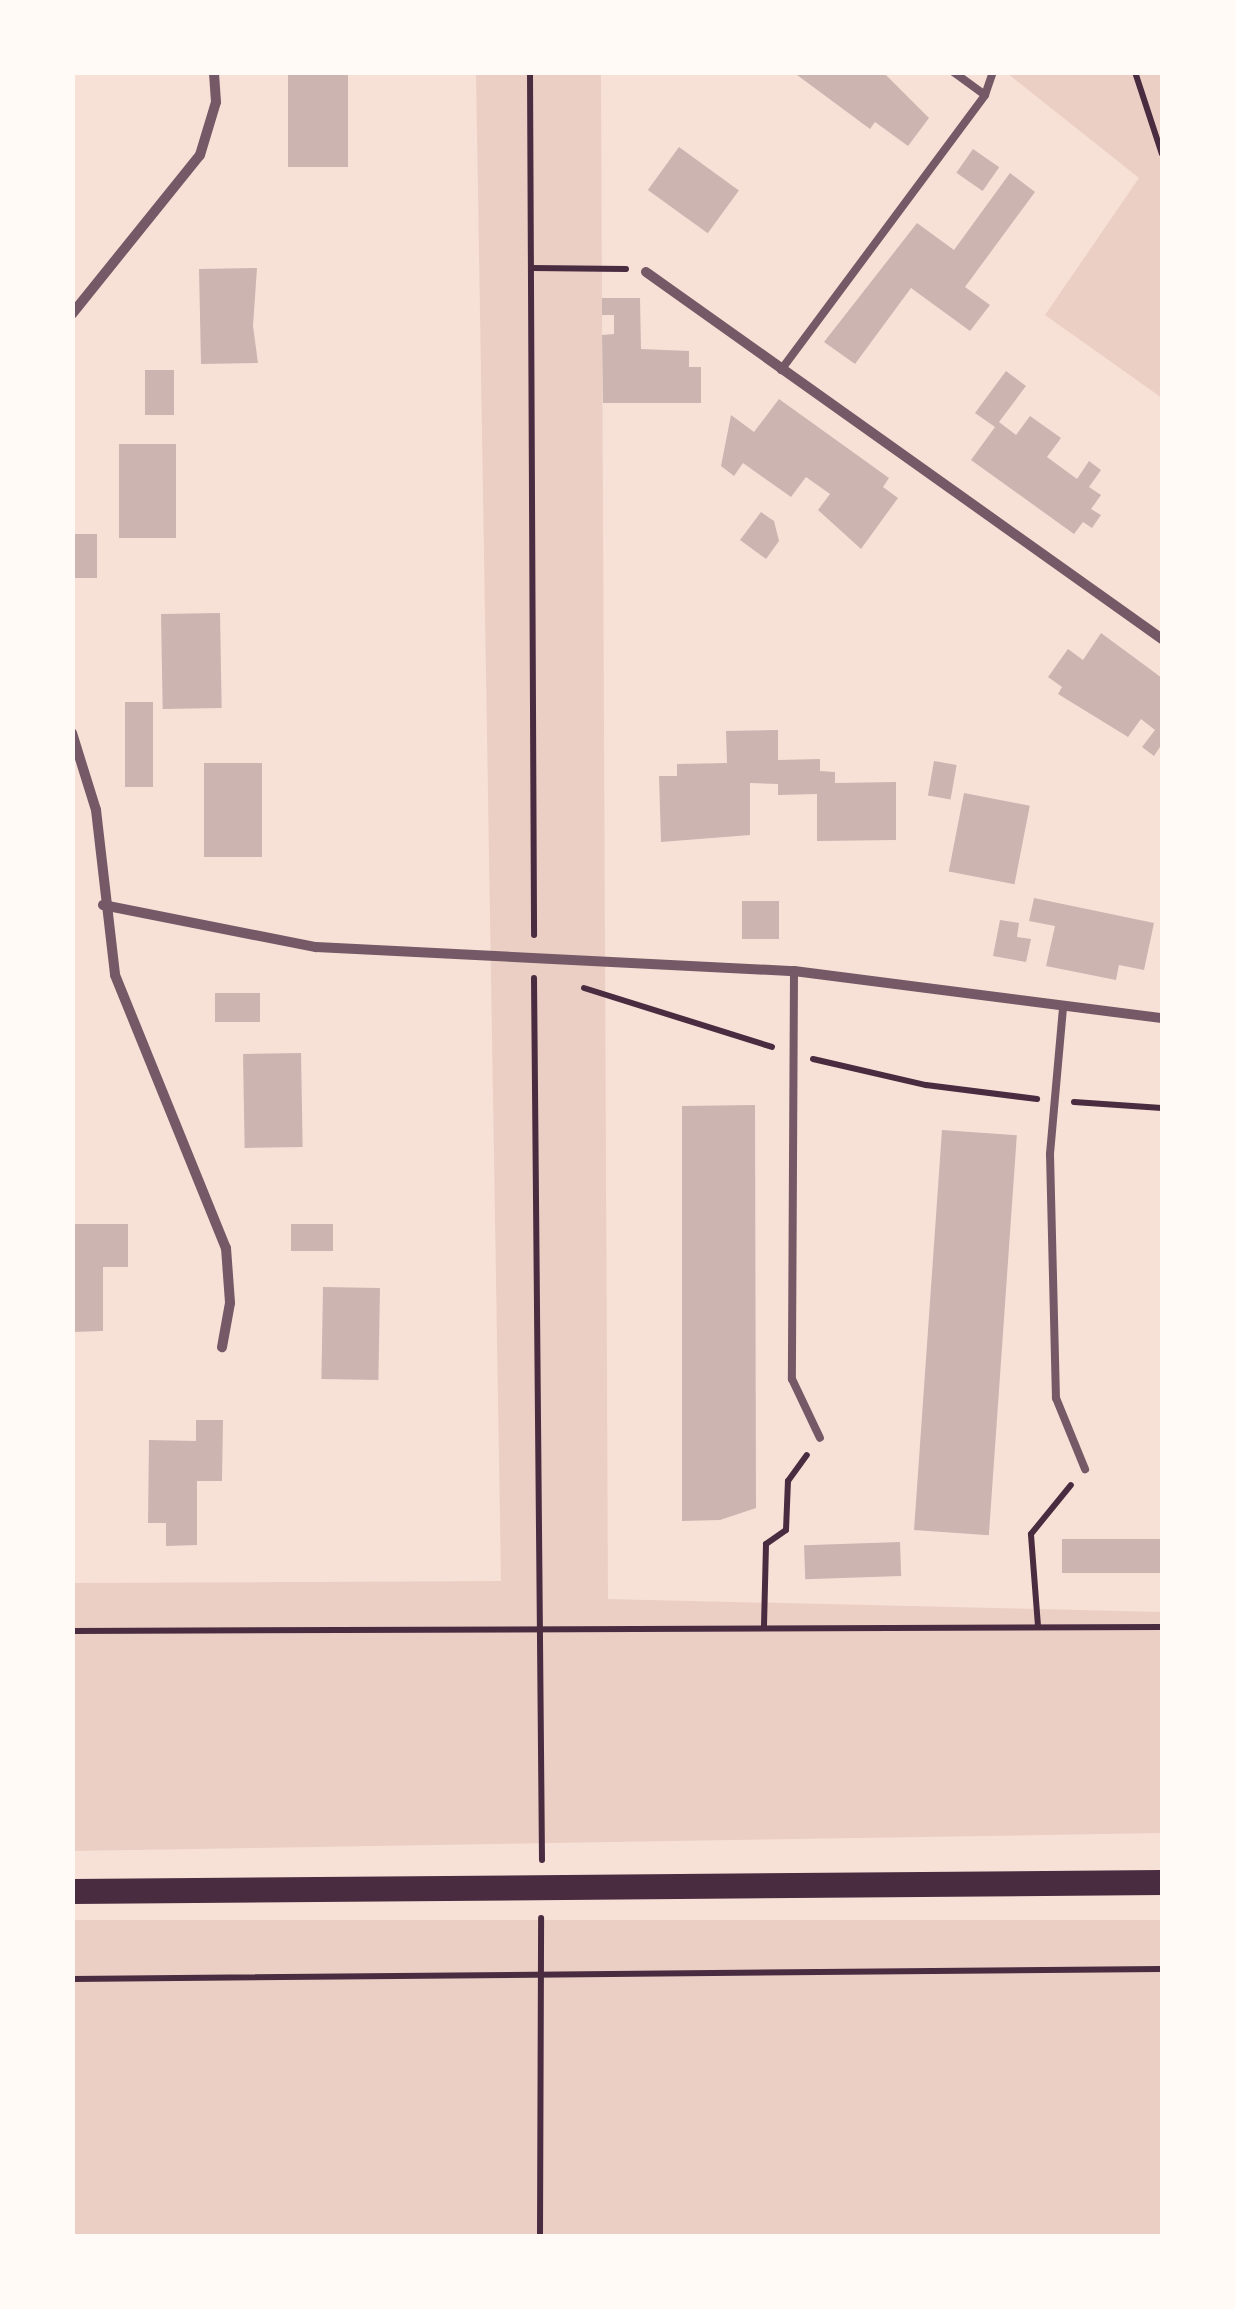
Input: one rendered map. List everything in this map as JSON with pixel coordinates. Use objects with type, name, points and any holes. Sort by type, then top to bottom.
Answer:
[{"type":"main road","points":[[72,1891],[1162,1882]]},
{"type":"street","points":[[72,314],[200,155],[216,102],[214,72]]},
{"type":"street","points":[[646,272],[1162,639]]},
{"type":"street","points":[[72,733],[96,810],[103,906],[121,993],[226,1248],[230,1303],[222,1347]]},
{"type":"street","points":[[103,906],[176,925],[316,947],[794,971],[1162,1018]]},
{"type":"lane","points":[[953,72],[984,95]]},
{"type":"lane","points":[[781,370],[984,95],[993,72]]},
{"type":"lane","points":[[794,971],[792,1379],[820,1438]]},
{"type":"lane","points":[[1062,1008],[1055,1101],[1056,1398],[1067,1438],[1085,1468]]},
{"type":"path","points":[[530,72],[542,1888],[540,2236]]},
{"type":"path","points":[[1135,72],[1162,154]]},
{"type":"path","points":[[532,268],[646,272]]},
{"type":"path","points":[[534,984],[549,985]]},
{"type":"path","points":[[578,986],[792,1054],[926,1086],[1162,1108]]},
{"type":"path","points":[[764,1626],[766,1544],[786,1530],[788,1481],[820,1438]]},
{"type":"path","points":[[1038,1626],[1031,1534],[1085,1468]]},
{"type":"path","points":[[72,1631],[540,1631],[764,1626],[1162,1628]]},
{"type":"path","points":[[72,1979],[1162,1969]]},
{"type":"shaded area","points":[[476,73],[601,73],[608,1599],[1162,1612],[1162,1833],[73,1851],[72,1583],[501,1581]]},
{"type":"shaded area","points":[[1007,73],[1162,73],[1162,398],[1045,315],[1139,178]]},
{"type":"shaded area","points":[[72,1920],[1162,1920],[1162,2236],[72,2236]]},
{"type":"building","points":[[793,72],[883,72],[929,118],[908,146],[875,122],[870,129]]},
{"type":"building","points":[[288,74],[348,74],[348,167],[288,167]]},
{"type":"building","points":[[679,147],[739,190],[708,233],[648,190]]},
{"type":"building","points":[[973,149],[999,167],[983,191],[956,173]]},
{"type":"building","points":[[1010,173],[1035,192],[965,287],[990,305],[970,331],[911,288],[855,364],[824,342],[917,223],[954,250]]},
{"type":"building","points":[[257,268],[253,326],[258,363],[201,364],[199,269]]},
{"type":"building","points":[[602,298],[640,298],[641,349],[689,351],[689,367],[701,367],[701,403],[603,403],[602,335],[614,334],[614,315],[602,315]]},
{"type":"building","points":[[145,370],[174,370],[174,415],[145,415]]},
{"type":"building","points":[[1006,371],[1026,386],[999,422],[1016,435],[1030,416],[1061,438],[1047,457],[1077,479],[1089,461],[1101,470],[1089,487],[1101,495],[1091,509],[1101,515],[1092,528],[1083,522],[1074,534],[971,460],[995,427],[975,413]]},
{"type":"building","points":[[779,399],[889,478],[883,487],[898,498],[861,549],[818,510],[830,494],[806,477],[791,497],[743,463],[734,476],[721,466],[731,415],[754,432]]},
{"type":"building","points":[[119,444],[176,444],[176,538],[119,538]]},
{"type":"building","points":[[761,512],[774,521],[779,541],[766,559],[740,540]]},
{"type":"building","points":[[72,534],[97,534],[97,578],[72,578]]},
{"type":"building","points":[[220,613],[222,708],[163,709],[161,614]]},
{"type":"building","points":[[1101,633],[1162,678],[1162,744],[1154,756],[1142,747],[1155,730],[1141,719],[1128,737],[1058,694],[1062,687],[1048,677],[1068,649],[1083,660]]},
{"type":"building","points":[[125,702],[153,702],[153,787],[125,787]]},
{"type":"building","points":[[778,730],[778,760],[820,759],[820,771],[835,772],[835,783],[896,782],[896,840],[817,841],[817,794],[778,795],[778,784],[750,783],[750,835],[661,842],[659,776],[677,776],[677,764],[727,763],[726,731]]},
{"type":"building","points":[[934,761],[957,765],[951,799],[928,795]]},
{"type":"building","points":[[204,763],[262,763],[262,857],[204,857]]},
{"type":"building","points":[[964,793],[1030,806],[1015,884],[949,872]]},
{"type":"building","points":[[1034,898],[1154,923],[1144,970],[1119,965],[1116,980],[1046,966],[1055,926],[1029,921]]},
{"type":"building","points":[[742,901],[779,901],[779,939],[742,939]]},
{"type":"building","points":[[1000,920],[1019,923],[1017,937],[1031,939],[1026,962],[993,956]]},
{"type":"building","points":[[215,993],[260,993],[260,1022],[215,1022]]},
{"type":"building","points":[[301,1053],[303,1147],[245,1148],[243,1054]]},
{"type":"building","points":[[755,1105],[756,1508],[720,1520],[682,1521],[682,1106]]},
{"type":"building","points":[[942,1130],[1017,1135],[989,1535],[914,1530]]},
{"type":"building","points":[[72,1224],[128,1224],[128,1267],[103,1267],[103,1331],[72,1332]]},
{"type":"building","points":[[291,1224],[333,1224],[333,1251],[291,1251]]},
{"type":"building","points":[[323,1287],[380,1288],[378,1380],[321,1379]]},
{"type":"building","points":[[196,1420],[223,1420],[222,1481],[197,1481],[197,1545],[166,1546],[166,1523],[148,1523],[149,1440],[196,1441]]},
{"type":"building","points":[[1062,1539],[1162,1539],[1162,1573],[1062,1573]]},
{"type":"building","points":[[900,1542],[901,1576],[805,1579],[804,1545]]}]
